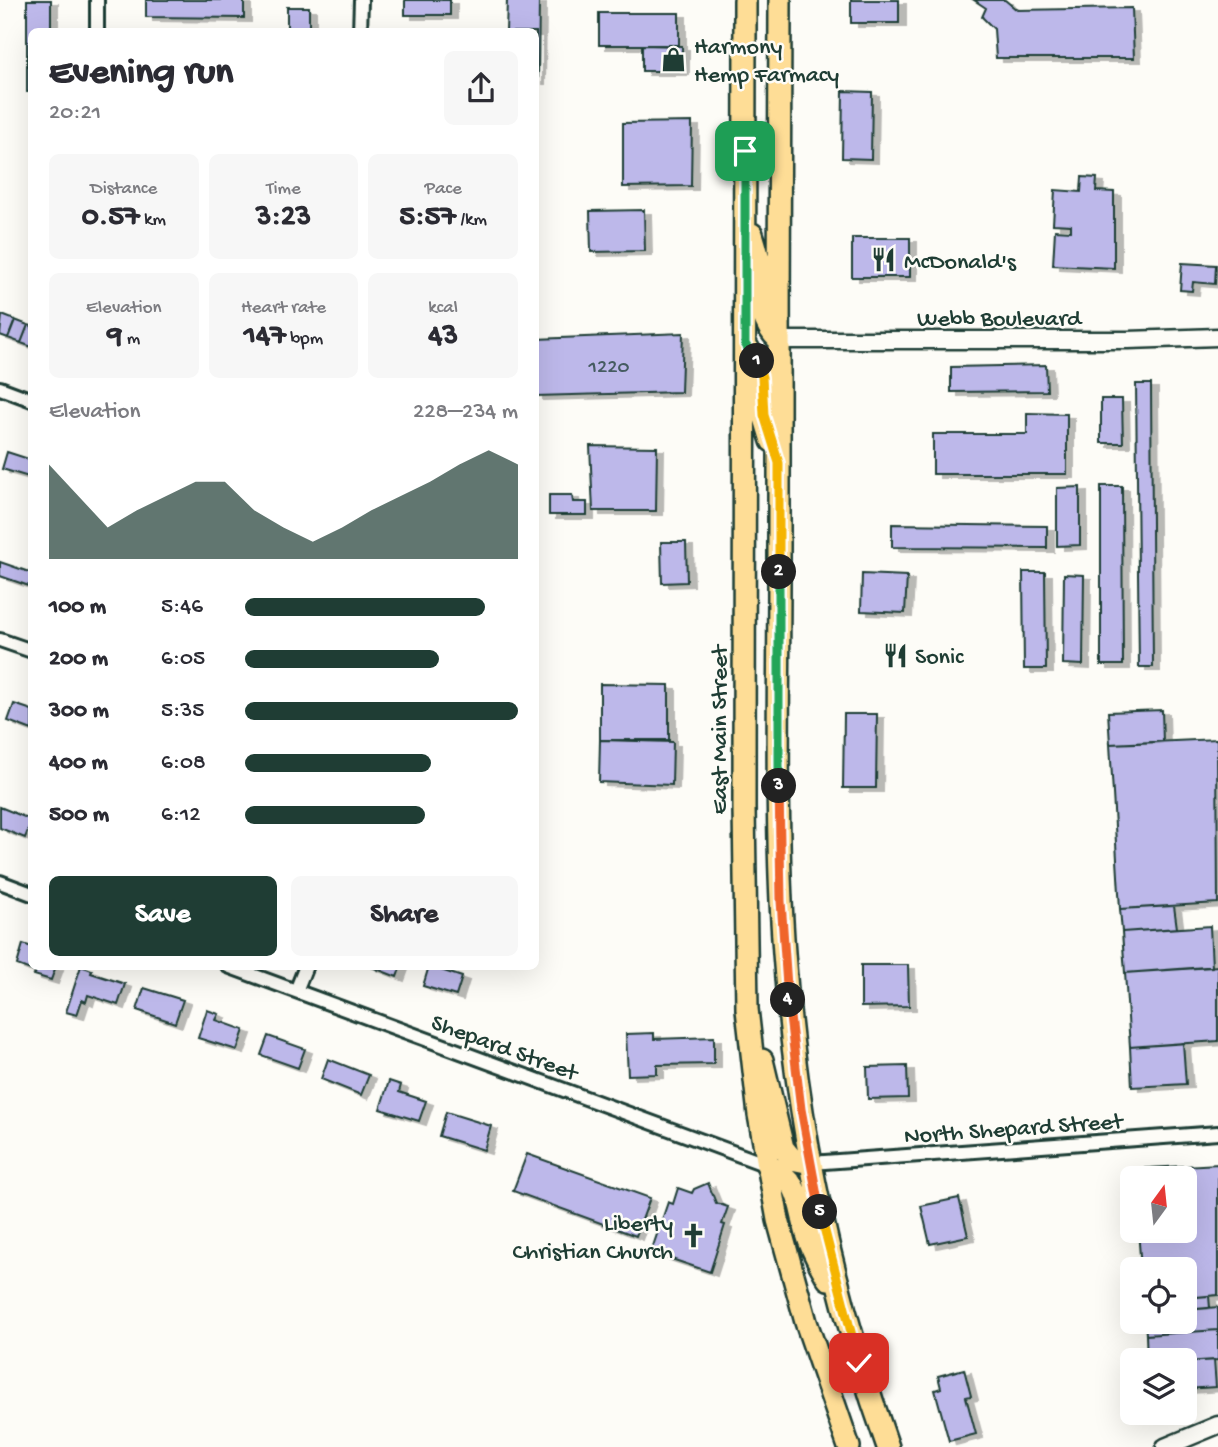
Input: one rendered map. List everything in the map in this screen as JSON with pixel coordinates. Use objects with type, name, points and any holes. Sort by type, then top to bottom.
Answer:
[{"type":"main road","name":"East Main Street","points":[[745,0],[744,807],[747,1009],[751,1062],[767,1165],[794,1284],[849,1447]]},
{"type":"main road","points":[[780,0],[779,807],[781,909],[788,1006],[820,1211],[845,1312],[888,1447]]},
{"type":"main road","points":[[745,206],[760,261],[761,313],[768,328],[779,340]]},
{"type":"main road","points":[[745,344],[759,368],[764,415],[779,463]]},
{"type":"main road","points":[[744,807],[779,807]]},
{"type":"main road","points":[[747,1009],[770,1088],[783,1148],[792,1159],[811,1163]]},
{"type":"main road","points":[[767,1165],[784,1175],[796,1190],[813,1250],[845,1312]]},
{"type":"street","points":[[97,0],[97,28]]},
{"type":"street","points":[[360,28],[361,0]]},
{"type":"street","name":"Webb Boulevard","points":[[779,340],[1128,340],[1218,337]]},
{"type":"street","points":[[0,388],[28,398]]},
{"type":"street","points":[[0,640],[28,650]]},
{"type":"street","points":[[0,882],[28,892]]},
{"type":"street","name":"Shepard Street","points":[[239,970],[767,1165]]},
{"type":"street","points":[[296,991],[304,970]]},
{"type":"street","name":"North Shepard Street","points":[[811,1163],[1218,1133]]},
{"type":"street","points":[[1165,1447],[1218,1424]]},
{"type":"building","points":[[27,0],[51,0],[51,28],[28,28],[27,92]]},
{"type":"building","points":[[146,0],[244,0],[244,18],[146,17]]},
{"type":"building","points":[[405,0],[450,0],[450,15],[405,15]]},
{"type":"building","points":[[507,0],[539,0],[539,28],[506,28]]},
{"type":"building","points":[[851,0],[899,0],[899,23],[851,23]]},
{"type":"building","points":[[974,0],[1005,0],[1017,10],[1132,8],[1134,58],[996,58],[994,29],[982,17],[986,8]]},
{"type":"building","points":[[287,7],[309,7],[309,28],[287,28]]},
{"type":"building","points":[[599,13],[679,13],[679,45],[599,45]]},
{"type":"building","points":[[642,45],[682,46],[682,71],[642,71]]},
{"type":"building","points":[[843,91],[872,92],[871,159],[842,158]]},
{"type":"building","points":[[692,122],[691,186],[623,187],[623,123]]},
{"type":"building","points":[[1082,177],[1097,178],[1096,191],[1114,192],[1114,268],[1053,265],[1055,230],[1071,231],[1071,225],[1053,224],[1055,190],[1081,192]]},
{"type":"building","points":[[644,210],[645,251],[591,252],[590,211]]},
{"type":"building","points":[[852,238],[910,238],[910,277],[852,277]]},
{"type":"building","points":[[1182,263],[1216,265],[1215,284],[1193,282],[1192,291],[1180,290]]},
{"type":"building","points":[[2,315],[15,320],[8,338],[0,335]]},
{"type":"building","points":[[15,320],[28,325],[21,343],[8,338]]},
{"type":"building","points":[[28,325],[28,346],[21,343]]},
{"type":"building","points":[[683,333],[681,392],[539,396],[539,339]]},
{"type":"building","points":[[1046,365],[1047,391],[951,392],[951,367]]},
{"type":"building","points":[[1136,384],[1151,384],[1153,667],[1139,667]]},
{"type":"building","points":[[1101,399],[1122,399],[1123,443],[1101,443]]},
{"type":"building","points":[[1027,413],[1067,414],[1067,474],[933,474],[933,434],[1027,434]]},
{"type":"building","points":[[590,446],[657,447],[656,511],[593,511]]},
{"type":"building","points":[[7,452],[28,459],[28,477],[2,469]]},
{"type":"building","points":[[1101,486],[1122,486],[1123,665],[1101,665]]},
{"type":"building","points":[[1080,487],[1080,545],[1057,546],[1057,488]]},
{"type":"building","points":[[549,495],[572,495],[573,502],[587,502],[587,515],[549,515]]},
{"type":"building","points":[[892,524],[1047,526],[1047,548],[892,547]]},
{"type":"building","points":[[661,542],[686,542],[687,582],[662,583]]},
{"type":"building","points":[[0,562],[28,572],[28,586],[0,576]]},
{"type":"building","points":[[1023,572],[1045,572],[1046,669],[1024,669]]},
{"type":"building","points":[[862,574],[907,576],[905,613],[861,611]]},
{"type":"building","points":[[1064,574],[1084,575],[1083,665],[1063,664]]},
{"type":"building","points":[[600,684],[669,685],[669,740],[600,740]]},
{"type":"building","points":[[14,704],[28,709],[28,728],[8,721]]},
{"type":"building","points":[[1162,710],[1163,742],[1110,744],[1108,712]]},
{"type":"building","points":[[844,714],[877,714],[876,788],[843,788]]},
{"type":"building","points":[[1217,739],[1218,903],[1120,909],[1110,744]]},
{"type":"building","points":[[600,740],[673,742],[672,785],[599,782]]},
{"type":"building","points":[[0,807],[28,818],[25,838],[0,828]]},
{"type":"building","points":[[1174,906],[1177,928],[1122,932],[1120,909]]},
{"type":"building","points":[[1210,926],[1212,967],[1125,973],[1122,932]]},
{"type":"building","points":[[23,944],[28,946],[28,969],[17,965]]},
{"type":"building","points":[[861,965],[908,965],[909,1006],[861,1007]]},
{"type":"building","points":[[1218,966],[1218,1041],[1130,1047],[1125,973]]},
{"type":"building","points":[[31,970],[55,970],[51,980],[34,975],[36,972]]},
{"type":"building","points":[[80,970],[92,970],[91,973],[125,984],[118,1005],[88,995],[86,1002],[82,1000],[77,1015],[66,1012]]},
{"type":"building","points":[[379,970],[400,970],[397,977]]},
{"type":"building","points":[[428,970],[441,970],[462,977],[456,996],[423,986]]},
{"type":"building","points":[[144,988],[183,1000],[175,1023],[137,1010]]},
{"type":"building","points":[[207,1010],[219,1014],[216,1020],[244,1030],[237,1050],[198,1038]]},
{"type":"building","points":[[654,1033],[654,1039],[714,1037],[714,1064],[657,1065],[657,1074],[628,1075],[626,1034]]},
{"type":"building","points":[[268,1036],[305,1049],[298,1068],[261,1055]]},
{"type":"building","points":[[1183,1043],[1186,1084],[1132,1087],[1130,1047]]},
{"type":"building","points":[[328,1059],[369,1075],[361,1095],[321,1079]]},
{"type":"building","points":[[907,1066],[908,1098],[868,1099],[867,1067]]},
{"type":"building","points":[[389,1081],[401,1085],[399,1092],[426,1101],[419,1121],[380,1109]]},
{"type":"building","points":[[446,1112],[491,1126],[484,1150],[439,1136]]},
{"type":"building","points":[[527,1154],[650,1198],[636,1236],[513,1191]]},
{"type":"building","points":[[1218,1164],[1218,1295],[1197,1297],[1197,1257],[1140,1257],[1139,1243],[1197,1243],[1197,1166],[1184,1166]]},
{"type":"building","points":[[708,1183],[716,1203],[728,1207],[710,1272],[651,1252],[668,1202],[673,1204],[678,1188],[692,1193],[694,1189]]},
{"type":"building","points":[[959,1198],[968,1236],[930,1244],[921,1206]]},
{"type":"building","points":[[1209,1296],[1210,1308],[1197,1309],[1197,1297]]},
{"type":"building","points":[[1218,1307],[1218,1330],[1197,1331],[1197,1309]]},
{"type":"building","points":[[1218,1330],[1218,1360],[1197,1361],[1197,1348],[1147,1348],[1146,1335],[1197,1334],[1197,1331]]},
{"type":"building","points":[[1214,1360],[1216,1387],[1197,1388],[1197,1361]]},
{"type":"building","points":[[964,1369],[971,1396],[966,1397],[976,1434],[949,1441],[935,1390],[941,1388],[938,1376]]},
{"type":"place","name":"Harmony Hemp Farmacy","points":[[674,59]]},
{"type":"place","name":"McDonald's","points":[[884,260]]},
{"type":"place","name":"Sonic","points":[[895,655]]},
{"type":"place","name":"Liberty Christian Church","points":[[693,1236]]},
{"type":"route","points":[[745,151],[745,344],[756,359],[762,377],[764,415],[779,463],[780,848],[788,1006],[801,1109],[820,1211],[859,1363]]}]
